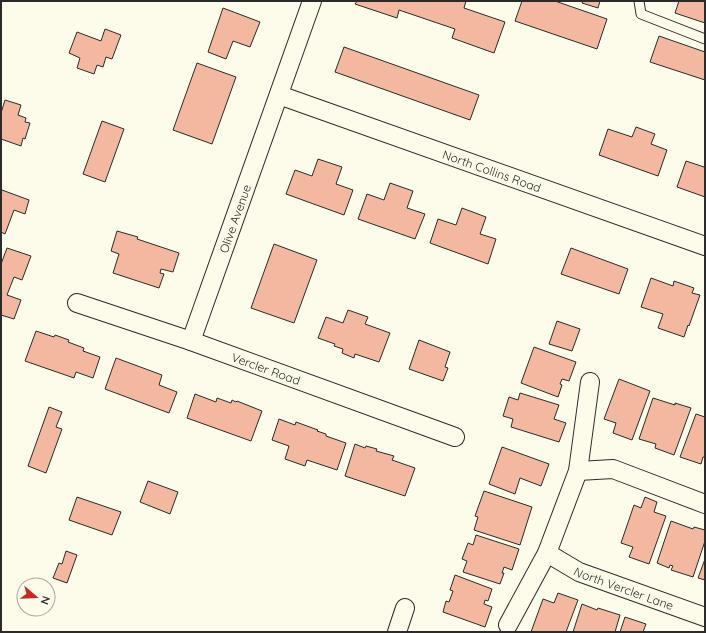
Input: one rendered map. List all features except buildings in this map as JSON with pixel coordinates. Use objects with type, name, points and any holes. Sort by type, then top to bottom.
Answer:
[{"type":"street","name":"Olive Avenue","points":[[191,341],[312,1]]},
{"type":"street","name":"North Collins Road","points":[[279,95],[705,246]]},
{"type":"street","name":"Vercler Road","points":[[77,303],[191,341],[455,437]]},
{"type":"street","points":[[508,625],[547,553],[578,471],[590,382]]},
{"type":"street","points":[[578,471],[613,470],[705,504]]},
{"type":"street","name":"North Vercler Lane","points":[[547,553],[579,572],[705,617]]},
{"type":"street","points":[[397,632],[406,608]]},
{"type":"lane","points":[[639,1],[641,14],[705,39]]}]
